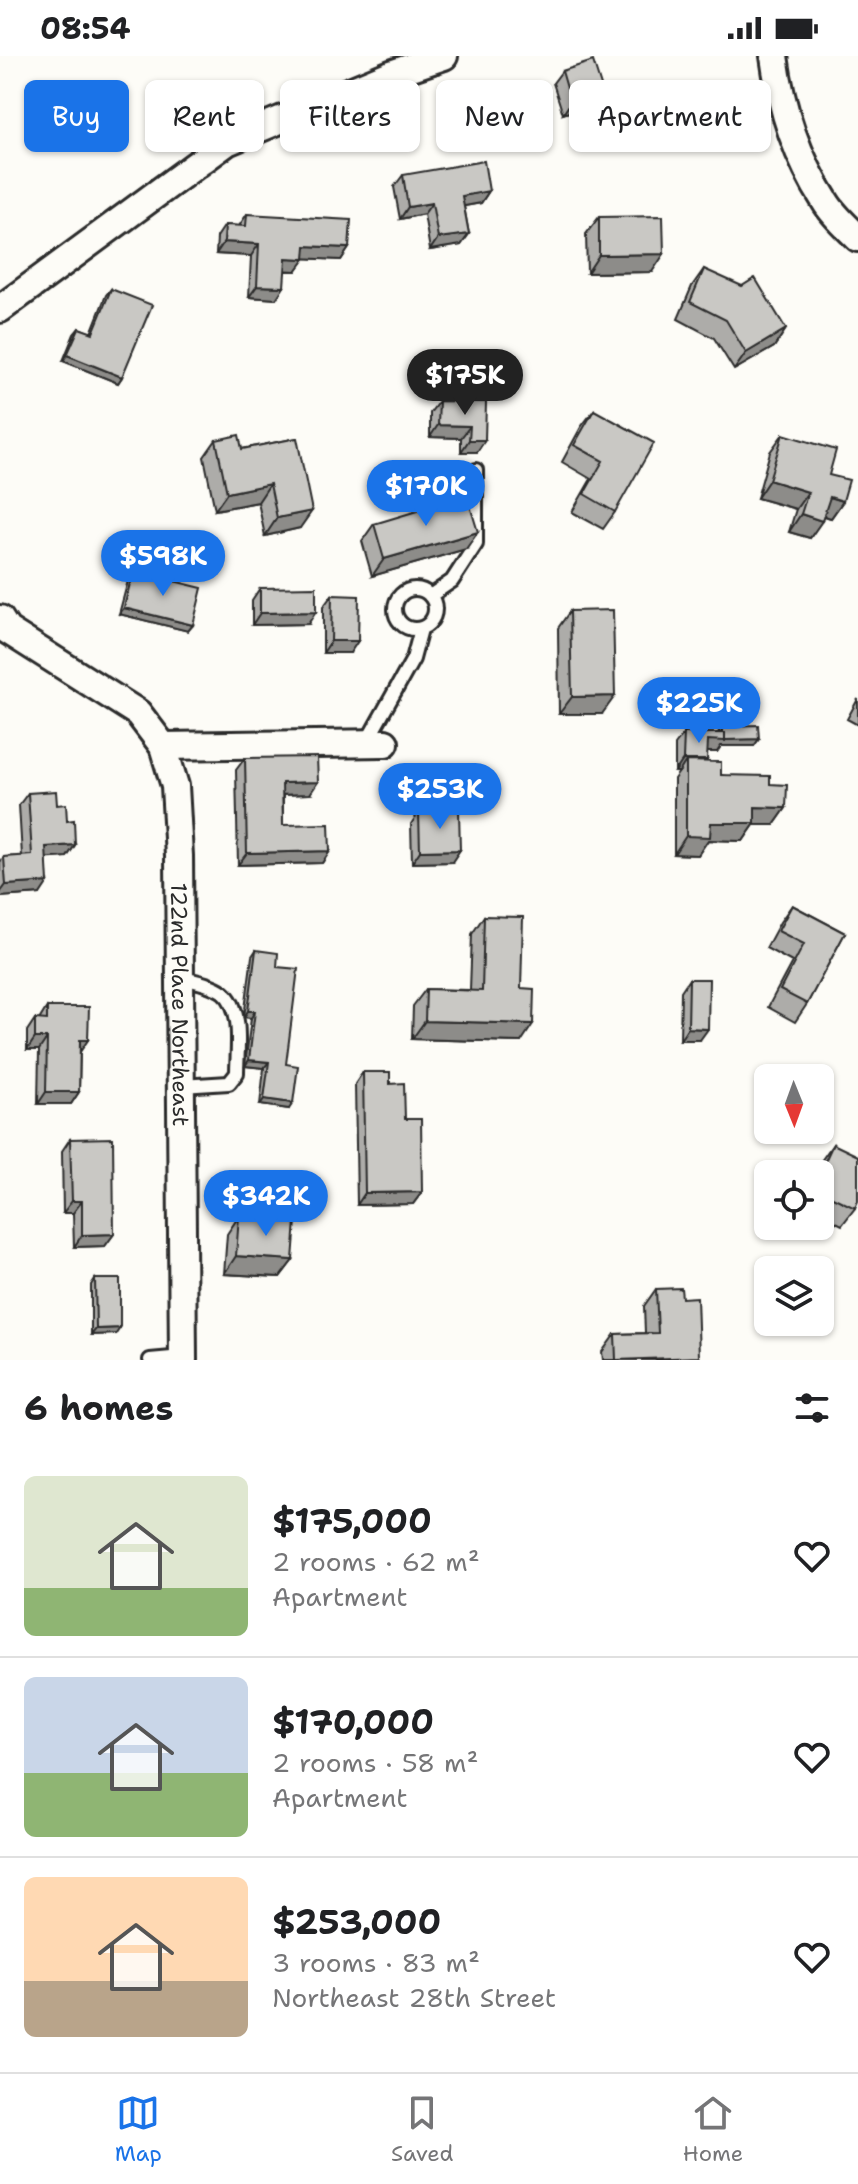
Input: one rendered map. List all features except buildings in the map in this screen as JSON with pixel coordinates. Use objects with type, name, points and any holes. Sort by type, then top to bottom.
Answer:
[{"type":"street","points":[[0,309],[227,142],[391,74],[444,56]]},
{"type":"street","points":[[774,56],[781,102],[793,141],[826,204],[858,238]]},
{"type":"street","points":[[0,619],[7,630],[138,713],[163,746],[376,743]]},
{"type":"street","name":"122nd Place Northeast","points":[[163,746],[175,786],[179,856],[183,1359]]},
{"type":"lane","points":[[430,596],[452,581],[476,544],[476,470]]},
{"type":"lane","points":[[413,589],[430,596],[435,615],[427,626],[414,630],[402,625],[395,613],[397,600],[413,589]]},
{"type":"lane","points":[[376,743],[413,659],[421,629]]},
{"type":"lane","points":[[180,977],[224,993],[234,1009],[237,1026],[237,1073],[234,1078],[229,1083],[181,1086]]},
{"type":"lane","points":[[150,1360],[183,1359]]}]
